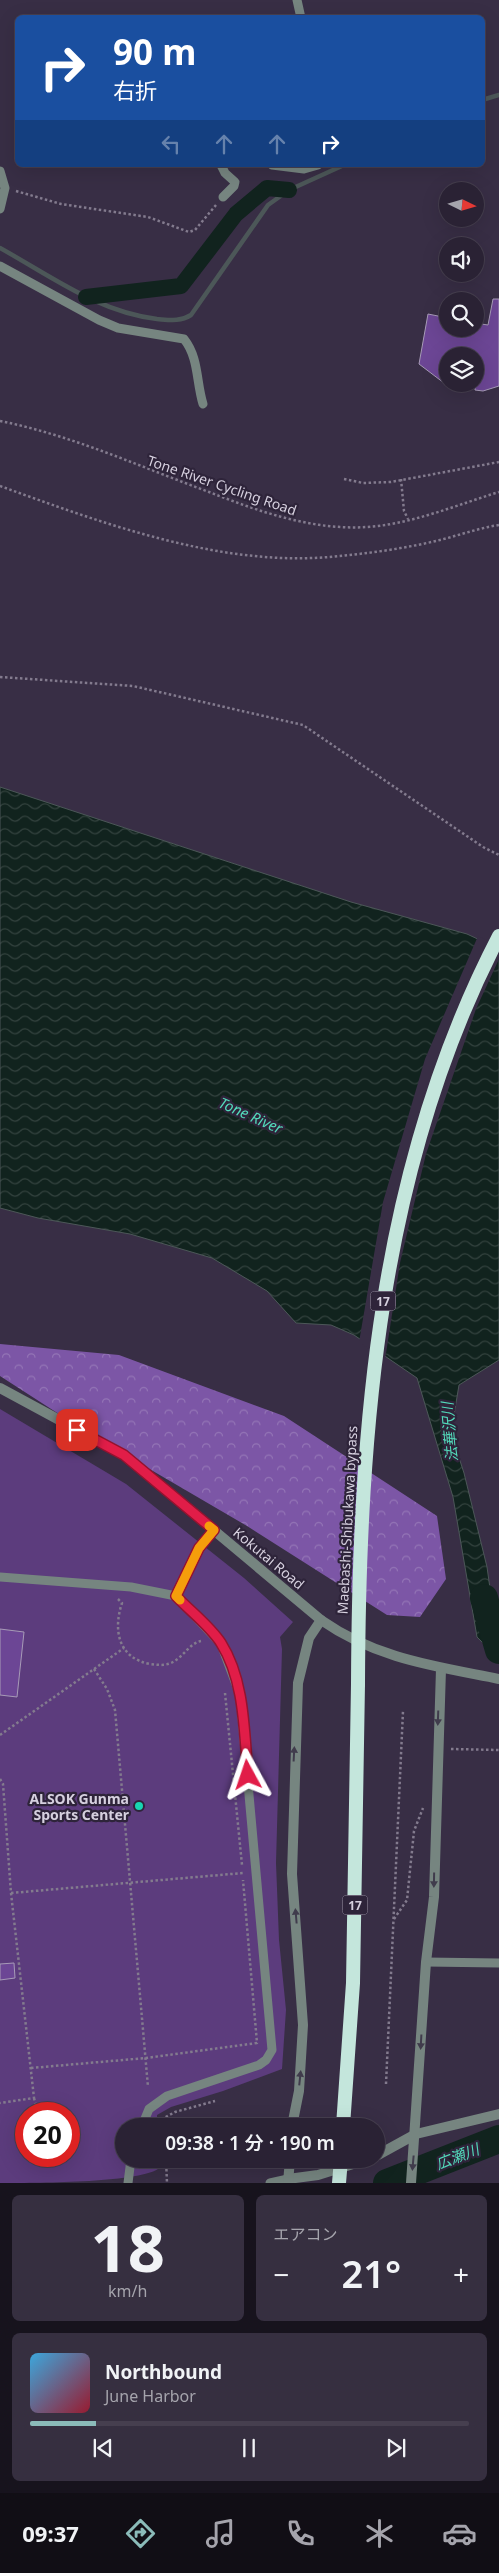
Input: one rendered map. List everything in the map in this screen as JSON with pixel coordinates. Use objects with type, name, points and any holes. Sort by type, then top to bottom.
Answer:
[{"type":"highway","name":"Maebashi-Shibukawa bypass","points":[[344,2118],[352,1983],[360,1560],[368,1429],[381,1312],[412,1161],[428,1107],[464,1014],[499,936]]},
{"type":"highway","points":[[339,2183],[340,2168]]},
{"type":"street","name":"Kokutai Road","points":[[0,1388],[124,1455],[321,1620],[352,1641],[390,1656],[441,1669],[499,1679]]},
{"type":"street","points":[[294,2118],[299,2091],[303,2025],[292,1874],[297,1691],[309,1638],[321,1620]]},
{"type":"street","points":[[412,2183],[426,1962],[434,1897],[437,1749],[441,1669]]},
{"type":"street","points":[[385,2152],[416,2139],[499,2114]]},
{"type":"street","points":[[289,2168],[288,2181],[340,2168]]},
{"type":"lane","points":[[297,0],[300,15]]},
{"type":"lane","points":[[222,167],[224,173],[235,182],[234,186],[223,197]]},
{"type":"lane","points":[[288,167],[304,169],[311,167]]},
{"type":"lane","points":[[0,171],[5,188],[0,209]]},
{"type":"lane","points":[[0,266],[99,320],[118,328],[184,339],[192,348],[203,404]]},
{"type":"lane","points":[[176,1596],[199,1548],[214,1530]]},
{"type":"lane","points":[[0,1577],[131,1588],[176,1596],[221,1644],[240,1695],[272,2050],[266,2060],[259,2065],[167,2096],[149,2109],[145,2118]]},
{"type":"lane","points":[[426,1962],[499,1963]]},
{"type":"lane","points":[[128,2183],[130,2168]]},
{"type":"lane","points":[[270,2183],[288,2181]]},
{"type":"path","points":[[5,188],[62,204],[148,216],[189,232],[195,230],[223,197]]},
{"type":"path","name":"Tone River Cycling Road","points":[[0,421],[79,445],[287,519],[310,524],[377,526],[408,519],[499,492]]},
{"type":"path","points":[[344,479],[363,483],[401,479],[499,462]]},
{"type":"path","points":[[401,479],[404,511],[408,519]]},
{"type":"path","points":[[0,486],[109,525],[167,541],[243,554],[286,558],[339,556],[396,548],[499,525]]},
{"type":"path","points":[[0,677],[133,686],[303,725],[499,855]]},
{"type":"path","points":[[108,1598],[118,1599],[122,1603],[117,1631],[127,1654],[139,1661],[164,1665],[181,1657],[196,1643],[204,1641]]},
{"type":"path","points":[[0,1735],[124,1648]]},
{"type":"path","points":[[94,1669],[108,1689],[116,1710],[148,2087]]},
{"type":"path","points":[[31,2068],[146,2058],[257,2043],[225,1692]]},
{"type":"path","points":[[386,2084],[403,1710]]},
{"type":"path","points":[[437,1749],[499,1750]]},
{"type":"path","points":[[0,1778],[3,1784],[12,1893],[35,2102]]},
{"type":"path","points":[[393,1920],[407,1900],[414,1831],[424,1807],[436,1791]]},
{"type":"path","points":[[12,1893],[242,1873]]},
{"type":"path","points":[[0,2103],[34,2098]]},
{"type":"path","points":[[164,2118],[175,2112],[215,2101]]},
{"type":"path","points":[[166,2168],[167,2183]]},
{"type":"green space","points":[[0,1344],[119,1355],[284,1416],[437,1516],[446,1579],[420,1617],[387,1615],[247,1526],[93,1436],[0,1376]]},
{"type":"shaded area","name":"ALSOK Gunma Sports Center","points":[[0,1409],[126,1484],[244,1578],[293,1622],[280,1637],[282,1649],[276,1863],[279,1940],[286,2010],[282,2069],[223,2091],[171,2107],[157,2115],[157,2118],[115,2118],[115,2168],[158,2169],[146,2174],[107,2180],[0,2183]]},
{"type":"water","name":"Tone River","points":[[0,787],[351,902],[467,934],[499,949],[499,1360],[459,1385],[451,1433],[464,1473],[487,1567],[496,1631],[488,1648],[477,1637],[453,1497],[417,1378],[354,1335],[331,1325],[296,1323],[267,1291],[212,1258],[130,1234],[38,1218],[0,1208]]},
{"type":"pier","points":[[478,936],[499,946],[499,959],[476,1009],[426,1154],[400,1263],[385,1360],[359,1342],[383,1202],[425,1059]]},
{"type":"building","points":[[493,299],[499,299],[499,386],[484,391],[484,347],[439,347],[439,379],[419,364],[428,314],[439,316],[439,337],[484,337],[484,324],[488,325]]},
{"type":"building","points":[[0,1629],[24,1632],[17,1697],[0,1695]]},
{"type":"building","points":[[14,1963],[15,1978],[0,1980],[0,1964]]},
{"type":"waterway","points":[[485,99],[499,95]]},
{"type":"waterway","points":[[0,248],[57,281],[115,309],[157,319],[183,319],[191,315],[268,205],[289,190],[340,167]]},
{"type":"waterway","points":[[86,297],[181,286],[236,214],[267,188],[289,190]]},
{"type":"waterway","name":"法華沢川","points":[[484,1598],[499,1650]]},
{"type":"waterway","name":"広瀬川","points":[[387,2183],[499,2139]]},
{"type":"slow traffic","points":[[180,1600],[176,1596],[199,1548],[214,1530],[209,1526]]},
{"type":"place","name":"ALSOK Gunma Sports Center","points":[[139,1806]]},
{"type":"route","points":[[77,1430],[124,1455],[214,1530],[199,1548],[176,1596],[211,1631],[221,1644],[231,1667],[240,1695],[248,1775]]}]
